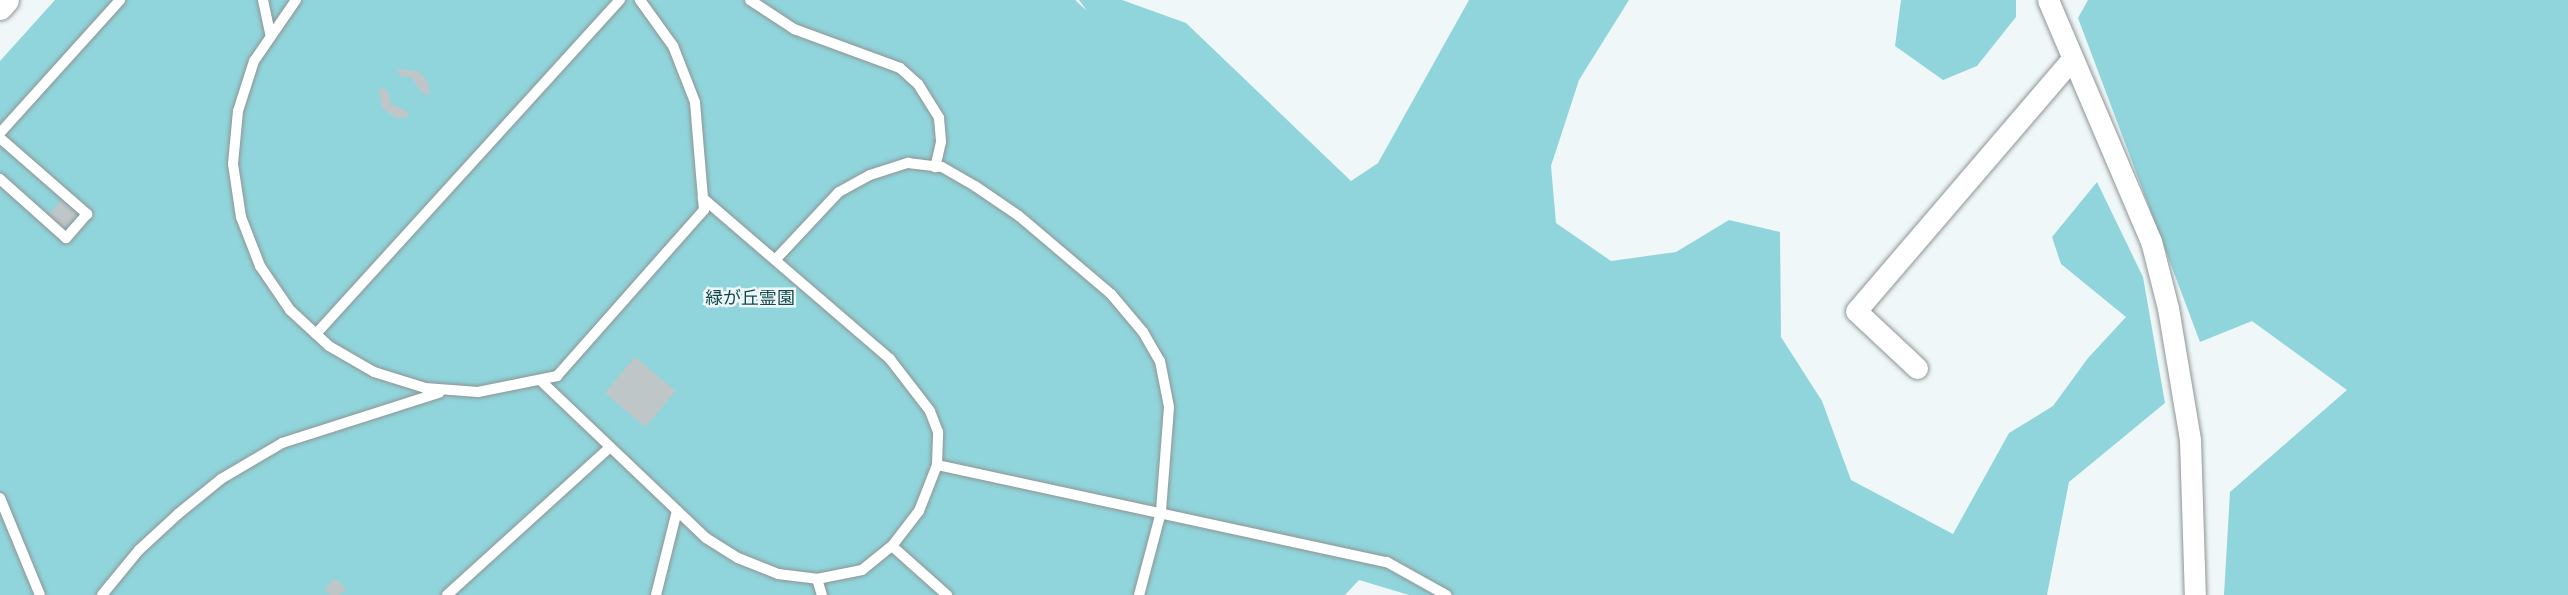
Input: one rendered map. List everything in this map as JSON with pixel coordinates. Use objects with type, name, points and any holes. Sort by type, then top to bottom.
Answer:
[{"type":"street","points":[[0,7],[6,0]]},
{"type":"street","points":[[2048,0],[2151,241],[2168,308],[2190,439],[2195,595]]},
{"type":"street","points":[[1917,368],[1856,310],[2073,59]]},
{"type":"lane","points":[[0,179],[66,238],[87,214],[0,136],[120,0]]},
{"type":"lane","points":[[263,0],[270,34]]},
{"type":"lane","points":[[296,0],[270,34],[254,61],[238,111],[233,164],[241,217],[260,266],[290,310],[316,334],[374,372],[425,388],[478,392],[557,376],[704,210],[695,102],[673,47],[640,0]]},
{"type":"lane","points":[[316,334],[620,0]]},
{"type":"lane","points":[[750,0],[794,29],[841,50],[879,59],[909,76],[939,118],[941,142],[935,167]]},
{"type":"lane","points":[[776,259],[839,192],[870,175],[908,163],[935,167],[1019,216],[1111,294],[1143,332],[1160,361],[1169,407],[1161,512],[1139,595]]},
{"type":"lane","points":[[540,380],[706,538],[738,558],[779,574],[817,579],[862,570],[892,546],[919,511],[937,465],[938,432],[922,401],[890,359],[703,198]]},
{"type":"lane","points":[[102,595],[139,550],[178,514],[221,479],[282,443],[404,400],[453,390]]},
{"type":"lane","points":[[447,595],[609,448]]},
{"type":"lane","points":[[937,465],[1387,562],[1446,595]]},
{"type":"lane","points":[[0,498],[40,595]]},
{"type":"lane","points":[[656,595],[677,511]]},
{"type":"lane","points":[[892,546],[947,595]]},
{"type":"lane","points":[[817,579],[822,595]]},
{"type":"green space","name":"緑が丘霊園","points":[[55,0],[1075,0],[1087,11],[1079,0],[1122,0],[1186,23],[1351,181],[1378,163],[1469,0],[1629,0],[1579,80],[1551,166],[1556,223],[1611,261],[1676,252],[1729,220],[1780,232],[1781,337],[1822,401],[1851,480],[1953,534],[2009,433],[2053,406],[2088,358],[2126,317],[2061,264],[2052,237],[2097,182],[2143,277],[2165,403],[2069,482],[2047,595],[1409,595],[1359,580],[1345,595],[0,595],[0,61]]},
{"type":"green space","points":[[1901,0],[2016,0],[2016,17],[1977,66],[1943,80],[1895,46]]},
{"type":"green space","points":[[2088,0],[2568,0],[2568,595],[2224,595],[2230,492],[2347,390],[2252,321],[2200,342],[2078,18]]},
{"type":"building","points":[[397,68],[420,72],[428,82],[430,95],[422,93],[411,77],[401,77]]},
{"type":"building","points":[[379,88],[387,89],[391,104],[407,111],[408,118],[396,118],[382,108]]},
{"type":"building","points":[[62,200],[77,214],[64,229],[48,215]]},
{"type":"building","points":[[635,357],[676,391],[645,427],[605,393]]},
{"type":"building","points":[[335,578],[346,589],[340,595],[330,595],[324,589]]}]
